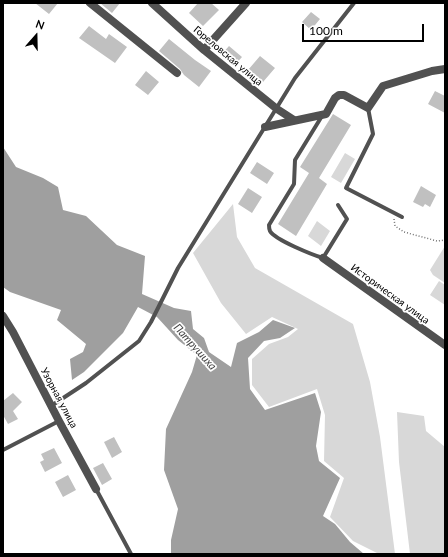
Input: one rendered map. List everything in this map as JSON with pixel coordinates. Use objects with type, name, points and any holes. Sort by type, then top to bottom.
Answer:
[{"type":"street","points":[[90,3],[177,73]]},
{"type":"street","name":"Гореловская улица","points":[[152,3],[204,50],[277,109],[294,120]]},
{"type":"street","points":[[204,50],[246,3]]},
{"type":"street","points":[[265,127],[326,114],[335,98],[339,95],[344,95],[368,108],[383,86],[432,71],[445,69]]},
{"type":"street","name":"Историческая улица","points":[[323,258],[445,345]]},
{"type":"street","name":"Узорная улица","points":[[3,316],[13,332],[96,489]]},
{"type":"lane","points":[[51,406],[86,383],[139,341],[151,322],[178,268],[295,78],[354,3]]},
{"type":"lane","points":[[368,108],[372,134],[346,188],[402,217]]},
{"type":"lane","points":[[322,115],[295,160],[294,184],[269,225],[269,230],[294,247],[306,253],[323,258],[347,219],[338,205]]},
{"type":"lane","points":[[3,450],[59,421]]},
{"type":"lane","points":[[96,489],[131,554]]},
{"type":"path","points":[[394,214],[395,226],[404,232],[437,241],[445,240]]},
{"type":"shaded area","points":[[345,153],[355,159],[341,183],[331,177]]},
{"type":"shaded area","points":[[233,204],[237,237],[255,268],[353,324],[370,382],[380,437],[395,554],[379,554],[353,541],[330,517],[344,478],[324,461],[325,415],[317,389],[269,407],[252,385],[252,359],[269,344],[288,337],[298,329],[272,317],[246,334],[221,303],[193,253]]},
{"type":"shaded area","points":[[317,221],[330,231],[321,246],[308,236]]},
{"type":"shaded area","points":[[445,246],[445,283],[433,275],[430,270]]},
{"type":"shaded area","points":[[439,281],[445,285],[445,305],[430,295]]},
{"type":"shaded area","points":[[397,412],[424,416],[426,431],[445,447],[445,554],[410,554],[399,462]]},
{"type":"water","name":"Патрушиха","points":[[3,147],[16,167],[43,178],[58,187],[63,210],[86,216],[117,245],[145,256],[142,294],[174,308],[191,311],[193,329],[204,338],[209,352],[231,367],[237,343],[259,332],[273,320],[295,328],[280,338],[264,341],[248,358],[250,389],[265,410],[315,393],[321,412],[316,446],[319,461],[340,478],[323,516],[335,524],[350,542],[364,554],[171,554],[171,540],[178,509],[164,470],[166,429],[192,372],[197,355],[178,340],[157,317],[138,307],[123,333],[84,372],[72,380],[70,359],[83,352],[86,344],[57,320],[61,310],[10,292],[3,287]]},
{"type":"building","points":[[35,3],[58,3],[49,14]]},
{"type":"building","points":[[100,3],[120,3],[112,13]]},
{"type":"building","points":[[198,3],[211,3],[219,10],[203,26],[189,13]]},
{"type":"building","points":[[311,12],[320,19],[311,30],[302,22]]},
{"type":"building","points":[[89,26],[106,39],[109,34],[127,47],[115,63],[79,38]]},
{"type":"building","points":[[169,39],[211,71],[199,87],[159,51]]},
{"type":"building","points":[[229,46],[242,57],[234,66],[221,55]]},
{"type":"building","points":[[260,56],[275,68],[263,82],[248,70]]},
{"type":"building","points":[[146,71],[159,82],[148,95],[135,85]]},
{"type":"building","points":[[435,91],[445,96],[445,113],[428,104]]},
{"type":"building","points":[[333,114],[351,125],[319,178],[327,184],[296,236],[278,224],[309,173],[300,167]]},
{"type":"building","points":[[257,162],[274,173],[267,184],[250,173]]},
{"type":"building","points":[[421,186],[436,195],[430,207],[425,204],[423,207],[413,202]]},
{"type":"building","points":[[248,188],[262,197],[252,213],[238,204]]},
{"type":"building","points":[[13,393],[22,402],[13,411],[18,419],[8,424],[3,415],[3,401]]},
{"type":"building","points":[[114,437],[122,452],[112,458],[104,442]]},
{"type":"building","points":[[54,448],[62,463],[45,472],[40,462],[44,460],[41,454]]},
{"type":"building","points":[[103,463],[112,479],[102,485],[93,468]]},
{"type":"building","points":[[68,475],[76,490],[63,497],[55,482]]}]
